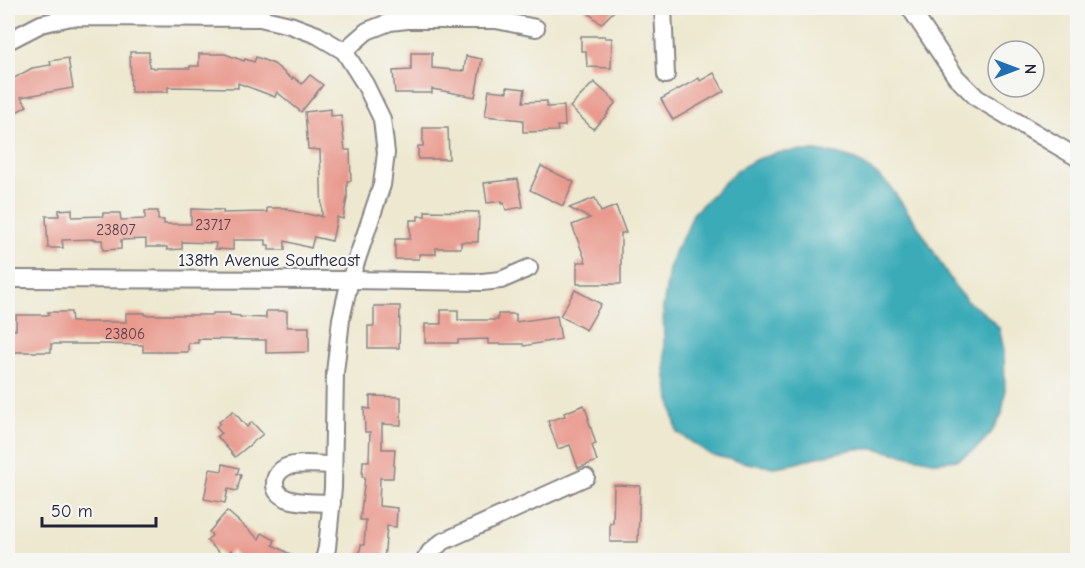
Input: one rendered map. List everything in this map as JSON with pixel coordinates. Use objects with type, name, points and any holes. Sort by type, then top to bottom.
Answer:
[{"type":"street","points":[[663,8],[666,75]]},
{"type":"street","points":[[910,8],[956,77],[977,98],[1077,158]]},
{"type":"street","points":[[8,41],[41,24],[71,17],[260,18],[290,25],[316,35],[344,51],[365,84],[382,119],[386,153],[382,185],[350,280],[341,319],[335,373],[332,502],[324,561]]},
{"type":"street","points":[[344,51],[367,31],[390,22],[496,20],[536,28]]},
{"type":"street","name":"138th Avenue Southeast","points":[[8,279],[482,282],[501,280],[529,268]]},
{"type":"street","points":[[332,502],[296,502],[286,499],[277,492],[274,483],[277,474],[286,467],[333,465]]},
{"type":"street","points":[[425,561],[430,552],[442,542],[586,477]]},
{"type":"water","points":[[796,151],[836,154],[856,160],[889,185],[954,285],[967,301],[999,328],[1004,350],[1005,393],[1002,414],[991,433],[976,449],[958,460],[937,462],[876,449],[855,449],[774,467],[711,455],[677,432],[665,370],[663,308],[669,269],[675,250],[693,214],[737,170],[755,160],[776,153]]},
{"type":"building","points":[[583,8],[617,8],[601,24]]},
{"type":"building","points":[[581,36],[612,38],[611,68],[587,67],[586,51],[581,51]]},
{"type":"building","points":[[130,52],[149,52],[149,67],[153,68],[199,66],[199,54],[225,54],[254,62],[256,57],[274,64],[302,84],[310,75],[323,85],[301,112],[277,92],[275,97],[238,83],[238,88],[168,87],[168,92],[131,92]]},
{"type":"building","points":[[411,53],[432,53],[432,68],[464,71],[466,56],[482,59],[475,97],[432,89],[432,93],[395,93],[393,71],[411,70]]},
{"type":"building","points":[[68,58],[73,88],[21,97],[27,106],[8,117],[8,74],[11,80],[32,68],[51,65],[50,61]]},
{"type":"building","points":[[714,73],[724,91],[673,120],[661,99],[699,78],[700,81]]},
{"type":"building","points":[[594,82],[616,102],[593,129],[570,107]]},
{"type":"building","points":[[507,87],[525,89],[523,102],[547,101],[547,107],[564,106],[565,126],[557,126],[558,131],[523,132],[523,120],[485,116],[489,90],[507,92]]},
{"type":"building","points":[[331,109],[331,116],[341,115],[345,150],[350,150],[351,181],[347,181],[343,219],[337,217],[332,241],[314,237],[311,248],[285,241],[285,250],[269,250],[266,240],[233,240],[233,250],[215,249],[216,243],[182,242],[182,249],[167,250],[167,247],[146,247],[146,239],[121,240],[121,249],[103,250],[102,240],[96,239],[62,240],[63,248],[48,248],[46,216],[59,216],[59,210],[72,209],[72,217],[120,213],[121,220],[145,219],[145,211],[158,211],[158,220],[164,220],[164,224],[191,224],[191,209],[223,210],[223,213],[267,212],[267,208],[287,208],[287,210],[322,217],[320,150],[308,149],[305,112]]},
{"type":"building","points":[[423,128],[448,128],[449,159],[418,159],[418,146],[423,146]]},
{"type":"building","points":[[541,166],[574,182],[563,206],[530,190]]},
{"type":"building","points":[[518,179],[523,207],[506,210],[502,201],[487,203],[484,183]]},
{"type":"building","points":[[595,198],[601,212],[616,206],[626,233],[621,233],[621,284],[577,284],[577,262],[586,262],[572,225],[590,218],[569,208]]},
{"type":"building","points":[[425,211],[479,212],[478,242],[461,242],[461,248],[436,248],[436,254],[419,254],[419,259],[395,259],[395,239],[410,239],[410,220],[418,220],[418,216],[425,216]]},
{"type":"building","points":[[575,290],[601,304],[586,330],[560,316]]},
{"type":"building","points":[[374,306],[400,306],[399,348],[368,348],[368,326],[374,326]]},
{"type":"building","points":[[441,310],[458,310],[458,320],[498,320],[498,314],[516,314],[516,322],[557,316],[561,339],[524,346],[523,344],[488,344],[488,339],[458,340],[458,343],[425,343],[425,324],[441,324]]},
{"type":"building","points":[[266,311],[287,311],[287,327],[309,327],[309,352],[266,353],[266,340],[198,339],[198,343],[188,343],[188,352],[143,352],[143,345],[51,344],[51,352],[8,352],[8,330],[16,330],[16,315],[71,312],[72,322],[126,322],[126,313],[213,315],[213,313],[230,313],[230,315],[240,317],[266,318]]},
{"type":"building","points":[[370,396],[401,397],[401,425],[382,424],[382,449],[395,449],[393,478],[380,478],[379,506],[397,508],[396,527],[387,526],[384,561],[358,561],[361,545],[364,545],[366,520],[360,520],[365,477],[362,477],[363,461],[369,461],[370,432],[365,432],[364,408],[370,409]]},
{"type":"building","points":[[584,405],[596,444],[592,445],[597,461],[578,468],[570,445],[558,449],[548,421],[565,416],[564,413]]},
{"type":"building","points":[[233,411],[247,427],[252,422],[263,434],[235,457],[217,436],[221,433],[216,427]]},
{"type":"building","points":[[223,464],[239,468],[237,474],[241,475],[237,491],[228,489],[225,503],[204,499],[210,469],[222,471]]},
{"type":"building","points":[[614,485],[640,486],[638,542],[610,542]]},
{"type":"building","points":[[227,511],[259,539],[262,533],[275,540],[273,545],[303,561],[244,561],[231,550],[225,558],[207,541],[212,535],[209,532]]}]
